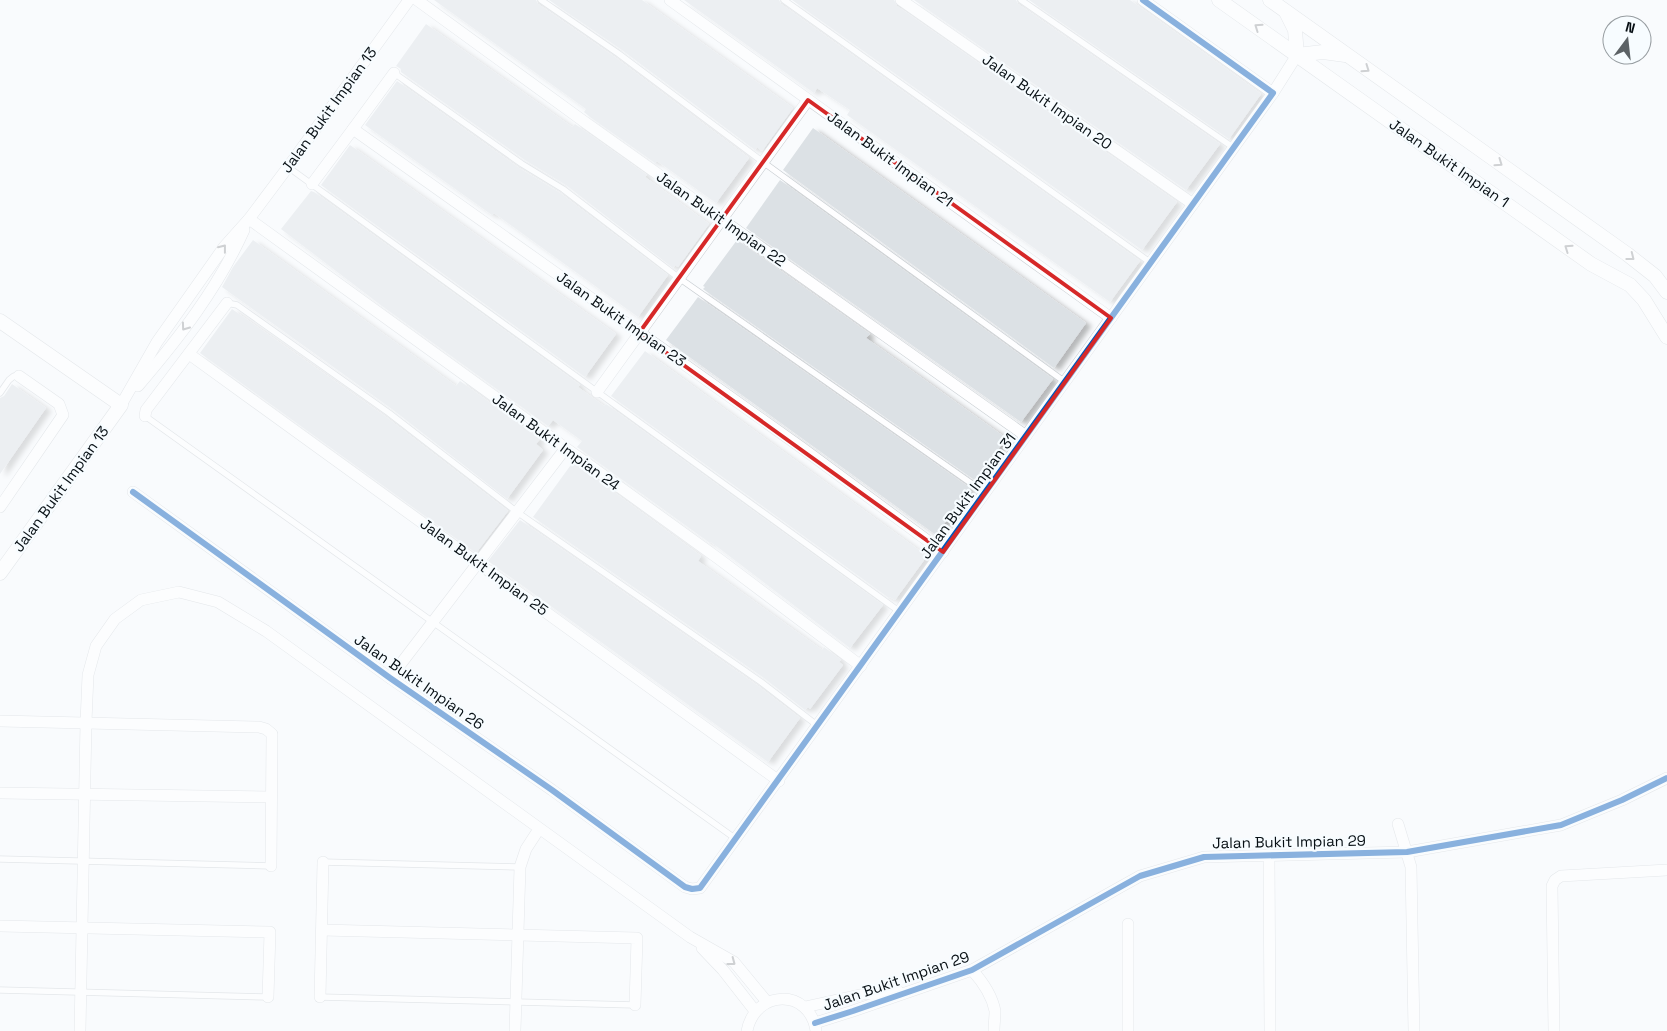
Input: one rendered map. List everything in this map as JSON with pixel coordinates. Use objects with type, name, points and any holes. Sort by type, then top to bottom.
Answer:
[{"type":"street","name":"Jalan Bukit Impian 13","points":[[0,573],[121,405],[168,351],[213,288],[233,255],[249,220],[409,0]]},
{"type":"street","name":"Jalan Bukit Impian 22","points":[[417,0],[721,220],[1026,436]]},
{"type":"street","name":"Jalan Bukit Impian 21","points":[[670,0],[1111,318]]},
{"type":"street","name":"Jalan Bukit Impian 20","points":[[901,0],[1193,204]]},
{"type":"street","points":[[1143,0],[1273,93]]},
{"type":"street","name":"Jalan Bukit Impian 1","points":[[1219,0],[1591,264],[1630,286],[1644,300],[1667,337]]},
{"type":"street","name":"Jalan Bukit Impian 1","points":[[1270,0],[1627,254],[1655,276],[1667,292]]},
{"type":"street","points":[[1286,12],[1295,30],[1296,55],[1323,52],[1348,56]]},
{"type":"street","name":"Jalan Bukit Impian 31","points":[[692,889],[700,888],[779,781],[1260,112],[1296,55]]},
{"type":"street","points":[[312,184],[394,73]]},
{"type":"street","points":[[597,392],[808,100]]},
{"type":"street","name":"Jalan Bukit Impian 23","points":[[353,129],[802,448],[943,552]]},
{"type":"street","name":"Jalan Bukit Impian 24","points":[[249,220],[719,559],[861,666]]},
{"type":"street","points":[[146,416],[146,410],[227,303]]},
{"type":"street","points":[[0,321],[121,405]]},
{"type":"street","name":"Jalan Bukit Impian 25","points":[[190,354],[779,781]]},
{"type":"street","points":[[0,507],[63,415],[59,404],[19,376]]},
{"type":"street","points":[[390,678],[565,448]]},
{"type":"street","name":"Jalan Bukit Impian 26","points":[[133,492],[390,678],[552,790],[685,887],[692,889]]},
{"type":"street","points":[[80,1031],[88,675],[96,646],[115,619],[141,600],[179,592],[218,602],[266,631],[690,937],[734,962],[767,1002]]},
{"type":"street","points":[[0,721],[259,727],[266,729],[272,734],[271,866]]},
{"type":"street","name":"Jalan Bukit Impian 29","points":[[815,1027],[972,970],[1140,876],[1204,857],[1407,852],[1561,825],[1622,800],[1667,778]]},
{"type":"street","points":[[0,793],[271,798]]},
{"type":"street","points":[[1398,824],[1411,867],[1414,1031]]},
{"type":"street","points":[[515,1031],[520,867],[526,849],[539,829]]},
{"type":"street","points":[[1269,855],[1270,1031]]},
{"type":"street","points":[[320,997],[323,862]]},
{"type":"street","points":[[1554,1031],[1552,886],[1555,880],[1561,876],[1667,870]]},
{"type":"street","points":[[1128,924],[1128,1031]]},
{"type":"street","points":[[0,926],[270,932],[268,997]]},
{"type":"street","points":[[322,930],[637,938],[635,1005]]},
{"type":"street","points":[[690,937],[723,970],[755,1011]]},
{"type":"street","points":[[972,970],[983,982],[995,1011],[994,1031]]},
{"type":"street","name":"Jalan Bukit Impian 29","points":[[805,1008],[864,994],[915,990]]},
{"type":"street","points":[[747,1031],[749,1020],[755,1011],[767,1002],[783,998],[798,1003],[805,1008],[815,1027]]},
{"type":"lane","points":[[541,0],[619,54],[763,162],[1065,382]]},
{"type":"lane","points":[[784,0],[1151,263]]},
{"type":"lane","points":[[1021,0],[1234,148]]},
{"type":"lane","points":[[394,73],[522,164],[563,189],[679,278],[985,494]]},
{"type":"lane","points":[[288,167],[900,612]]},
{"type":"lane","points":[[227,303],[237,305],[389,413],[517,512],[761,682],[818,726]]},
{"type":"lane","points":[[0,394],[9,380],[14,376],[19,376]]},
{"type":"lane","points":[[146,416],[736,839]]},
{"type":"lane","points":[[0,859],[271,866]]},
{"type":"lane","points":[[323,862],[520,867]]},
{"type":"lane","points":[[0,990],[268,997]]},
{"type":"lane","points":[[320,997],[635,1005]]},
{"type":"highlighted area","points":[[808,100],[1111,318],[943,552],[639,333]]},
{"type":"building","points":[[434,0],[536,0],[538,4],[616,58],[749,158],[716,203],[590,117],[584,112],[586,109]]},
{"type":"building","points":[[549,0],[642,0],[793,108],[762,151],[757,147],[755,150],[622,50]]},
{"type":"building","points":[[684,0],[779,0],[781,4],[1140,261],[1110,302],[847,115],[850,110],[817,88],[814,93]]},
{"type":"building","points":[[792,0],[894,0],[897,6],[1177,202],[1142,250]]},
{"type":"building","points":[[914,0],[1016,0],[1018,4],[1220,144],[1186,190]]},
{"type":"building","points":[[1029,0],[1130,0],[1261,94],[1229,139]]},
{"type":"building","points":[[426,24],[572,127],[575,124],[647,175],[645,177],[709,224],[678,267],[675,265],[673,268],[566,185],[525,160],[401,72],[401,69],[396,66]]},
{"type":"building","points":[[397,81],[519,168],[560,193],[668,275],[638,317],[494,213],[492,215],[365,125]]},
{"type":"building","points":[[813,128],[1086,323],[1054,368],[783,170]]},
{"type":"building","points":[[350,145],[616,334],[585,377],[321,185]]},
{"type":"building","points":[[780,180],[1053,379],[1021,422],[746,228]]},
{"type":"building","points":[[311,191],[580,385],[578,387],[604,406],[606,404],[883,605],[850,648],[711,542],[577,447],[582,441],[553,420],[548,426],[382,306],[281,229]]},
{"type":"building","points":[[253,240],[456,386],[460,381],[540,439],[536,444],[543,450],[507,499],[392,409],[222,287],[233,267]]},
{"type":"building","points":[[737,240],[870,334],[866,338],[1006,438],[976,481],[703,289],[705,287],[703,286]]},
{"type":"building","points":[[698,297],[970,488],[936,535],[666,340]]},
{"type":"building","points":[[232,309],[386,417],[508,511],[476,553],[200,353]]},
{"type":"building","points":[[645,351],[927,556],[895,600],[889,598],[611,396]]},
{"type":"building","points":[[12,384],[46,408],[0,474],[0,398],[4,396]]},
{"type":"building","points":[[573,462],[701,556],[698,561],[822,650],[824,647],[841,660],[839,662],[843,665],[810,709],[808,707],[805,710],[764,678],[533,517]]},
{"type":"building","points":[[520,520],[758,686],[800,718],[768,762],[488,561]]},
{"type":"cycle path","points":[[133,492],[390,678],[552,790],[685,887],[692,889],[700,888],[1273,93],[1143,0]]},
{"type":"cycle path","points":[[815,1023],[972,970],[1140,876],[1204,857],[1407,852],[1561,825],[1622,800],[1667,778]]}]
